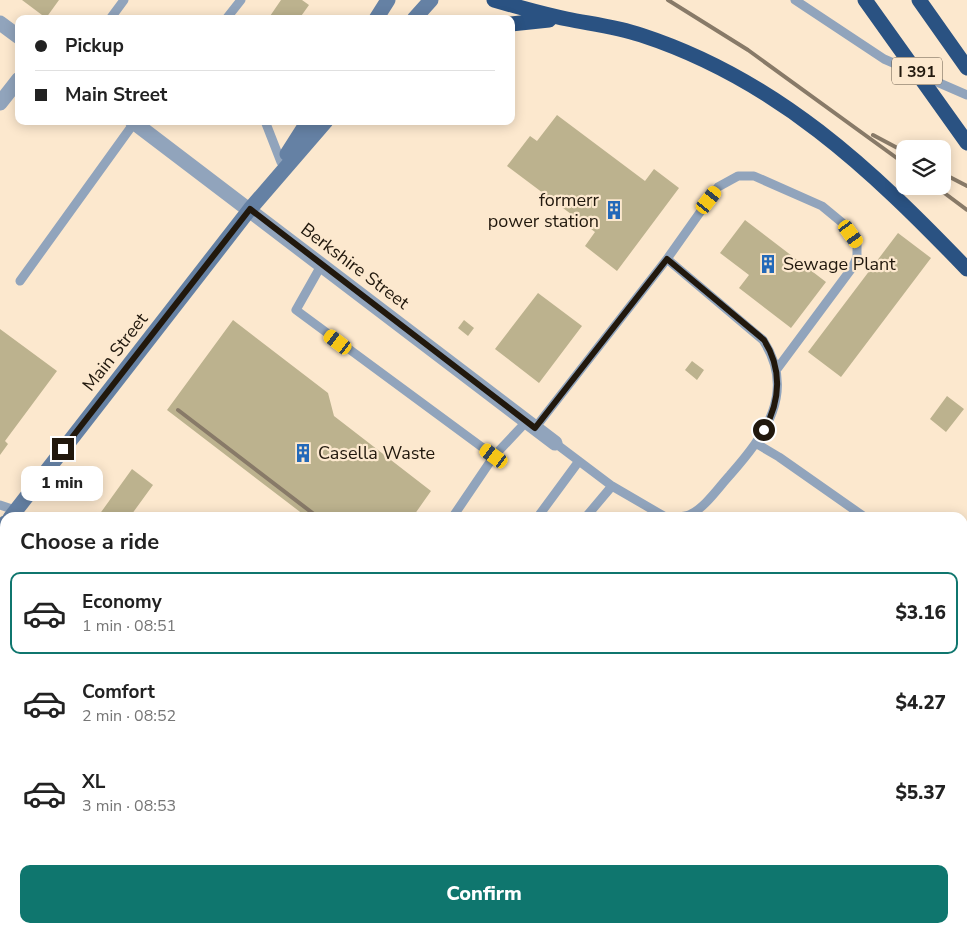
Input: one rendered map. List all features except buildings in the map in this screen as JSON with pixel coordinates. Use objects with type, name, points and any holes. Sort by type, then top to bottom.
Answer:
[{"type":"highway","points":[[494,0],[567,19],[640,34],[718,66],[775,99],[877,178],[967,269]]},
{"type":"highway","name":"I 391","points":[[865,0],[967,143]]},
{"type":"highway","name":"I 391","points":[[919,0],[967,68]]},
{"type":"highway","points":[[515,24],[567,19]]},
{"type":"main road","points":[[379,15],[388,0]]},
{"type":"main road","points":[[418,15],[431,0]]},
{"type":"main road","name":"Main Street","points":[[250,209],[305,125]]},
{"type":"main road","name":"Main Street","points":[[14,512],[250,209],[323,125]]},
{"type":"street","points":[[0,23],[15,34]]},
{"type":"street","points":[[0,103],[15,84]]},
{"type":"street","name":"Berkshire Street","points":[[137,125],[250,209],[555,443]]},
{"type":"lane","points":[[113,15],[124,0]]},
{"type":"lane","points":[[229,15],[241,0]]},
{"type":"lane","points":[[795,0],[884,59],[967,95]]},
{"type":"lane","points":[[20,282],[131,125]]},
{"type":"lane","points":[[267,125],[281,162]]},
{"type":"lane","points":[[456,512],[494,456],[531,424],[667,259],[718,187],[738,176],[754,176],[822,206],[845,225],[857,242],[857,257],[852,268],[777,370]]},
{"type":"lane","points":[[667,259],[764,340],[772,353],[777,370],[777,388],[772,416],[757,444],[707,501],[692,512]]},
{"type":"lane","points":[[322,264],[296,310],[494,456]]},
{"type":"lane","points":[[555,443],[612,486],[658,512]]},
{"type":"lane","points":[[757,444],[787,462],[858,512]]},
{"type":"lane","points":[[541,512],[579,461]]},
{"type":"lane","points":[[590,512],[612,486]]},
{"type":"railway","points":[[668,0],[748,50],[896,157]]},
{"type":"railway","points":[[873,135],[896,147]]},
{"type":"railway","points":[[951,178],[967,186]]},
{"type":"railway","points":[[947,195],[967,210]]},
{"type":"railway","points":[[178,410],[311,512]]},
{"type":"place","name":"formerr power station","points":[[614,210]]},
{"type":"place","name":"Sewage Plant","points":[[768,264]]},
{"type":"place","name":"Casella Waste","points":[[303,453]]},
{"type":"route","points":[[63,449],[250,209],[535,428],[667,259],[764,340],[772,353],[777,370],[777,388],[772,416],[764,430]]}]
